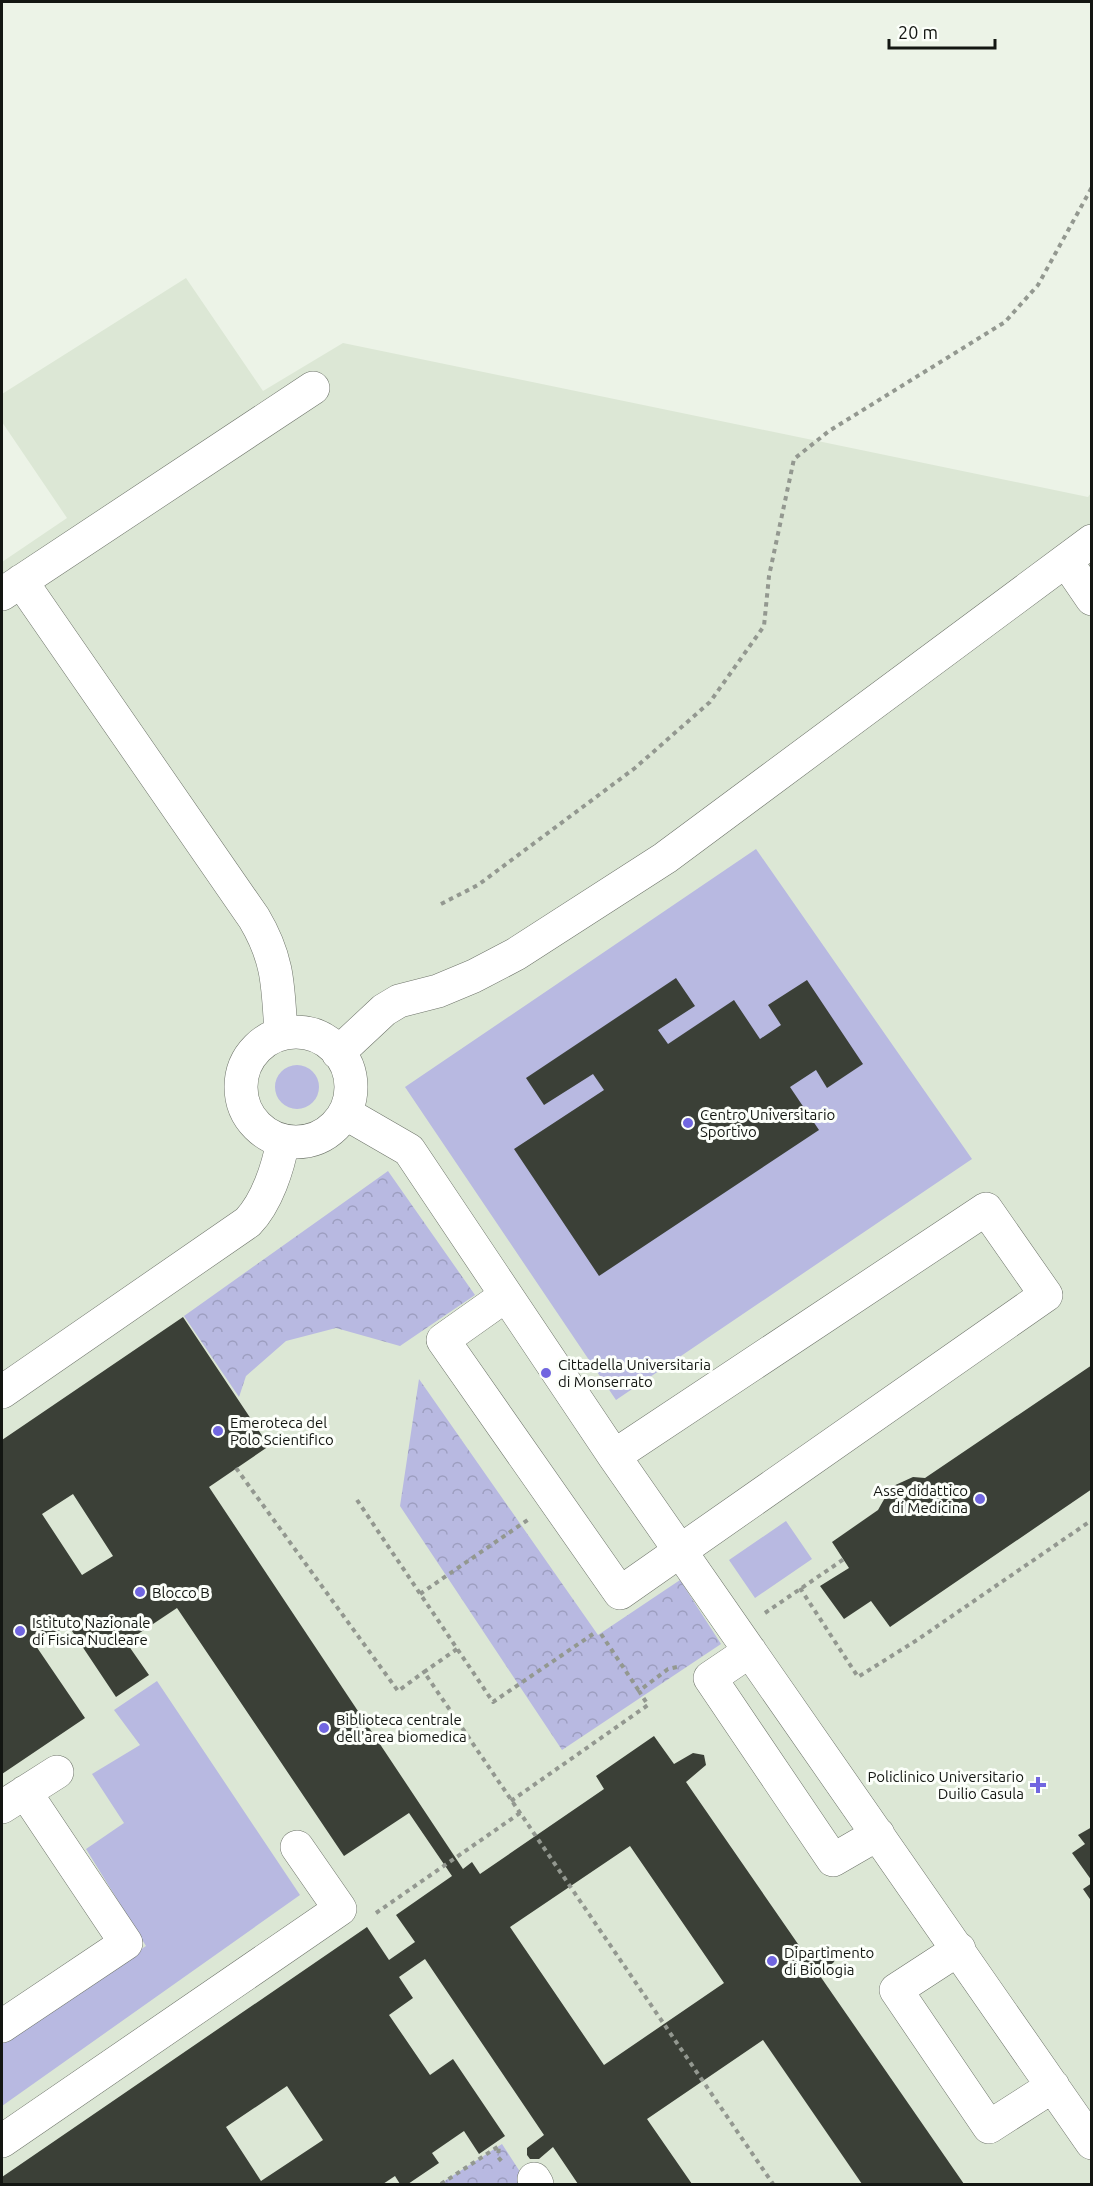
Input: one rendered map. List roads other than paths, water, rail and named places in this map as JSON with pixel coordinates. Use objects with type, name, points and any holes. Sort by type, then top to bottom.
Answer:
[{"type":"lane","points":[[281,1034],[276,967],[264,935],[11,587],[313,388]]},
{"type":"lane","points":[[338,1053],[384,1010],[399,1001],[438,991],[474,976],[516,954],[665,858],[1092,541]]},
{"type":"lane","points":[[1066,561],[1092,599]]},
{"type":"lane","points":[[299,1032],[317,1036],[333,1046],[338,1053],[344,1060],[350,1077],[350,1095],[345,1113],[334,1127],[319,1137],[301,1142],[283,1141],[266,1134],[252,1122],[243,1106],[240,1088],[243,1071],[251,1054],[264,1042],[281,1034],[299,1032]]},
{"type":"lane","points":[[345,1113],[409,1150],[505,1296],[680,1552],[959,1949],[1092,2143]]},
{"type":"lane","points":[[2,1392],[248,1222],[257,1213],[279,1161],[283,1141]]},
{"type":"lane","points":[[505,1296],[443,1340],[620,1593],[1046,1295],[986,1209],[614,1456]]},
{"type":"lane","points":[[750,1651],[710,1678],[833,1860],[878,1834]]},
{"type":"lane","points":[[2,2026],[126,1943],[13,1800],[57,1772]]},
{"type":"lane","points":[[2,2141],[340,1909],[297,1847]]},
{"type":"lane","points":[[959,1949],[896,1990],[989,2127],[1053,2086]]},
{"type":"place","name":"Centro Universitario Sportivo","points":[[688,1123]]},
{"type":"place","name":"Cittadella Universitaria di Monserrato","points":[[546,1373]]},
{"type":"place","name":"Emeroteca del Polo Scientifico","points":[[218,1431]]},
{"type":"place","name":"Asse didattico di Medicina","points":[[980,1499]]},
{"type":"place","name":"Blocco B","points":[[140,1592]]},
{"type":"place","name":"Istituto Nazionale di Fisica Nucleare","points":[[20,1631]]},
{"type":"place","name":"Biblioteca centrale dell'area biomedica","points":[[324,1728]]},
{"type":"place","name":"Policlinico Universitario Duilio Casula","points":[[1038,1785]]},
{"type":"place","name":"Dipartimento di Biologia","points":[[772,1961]]}]
